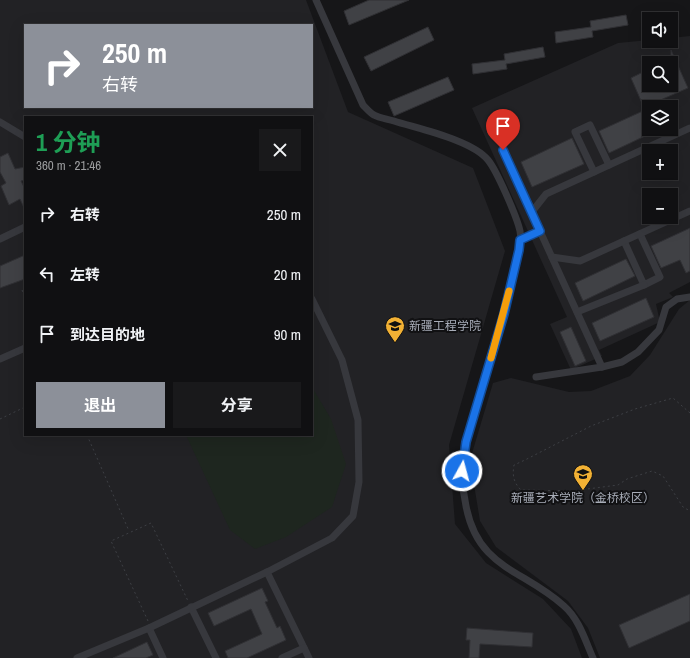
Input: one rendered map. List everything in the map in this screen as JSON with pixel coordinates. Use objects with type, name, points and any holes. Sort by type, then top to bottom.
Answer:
[{"type":"street","points":[[316,0],[363,105],[374,115],[450,138],[476,150],[488,160],[514,211],[520,232],[519,250],[504,314],[466,442],[461,480],[473,532],[487,553],[500,564],[565,606],[577,622],[593,658]]},
{"type":"street","points":[[0,122],[24,136]]},
{"type":"street","points":[[594,172],[575,132],[590,125],[609,165]]},
{"type":"street","points":[[531,213],[546,194],[690,128]]},
{"type":"street","points":[[503,150],[602,367]]},
{"type":"street","points":[[552,257],[580,261],[690,211]]},
{"type":"street","points":[[0,239],[24,227]]},
{"type":"street","points":[[520,240],[540,231]]},
{"type":"street","points":[[577,312],[660,277],[640,234]]},
{"type":"street","points":[[624,241],[644,285]]},
{"type":"street","points":[[536,377],[602,367],[622,362],[638,352],[659,330],[666,307],[677,298],[690,297]]},
{"type":"street","points":[[77,658],[150,628],[267,572],[332,538],[353,516],[359,482],[358,420],[342,360],[313,301]]},
{"type":"street","points":[[0,359],[24,348]]},
{"type":"street","points":[[267,572],[310,658]]},
{"type":"street","points":[[191,607],[216,658]]},
{"type":"street","points":[[150,628],[163,658]]},
{"type":"street","points":[[282,658],[304,648]]},
{"type":"path","points":[[22,290],[24,295]]},
{"type":"path","points":[[690,413],[673,398],[635,409],[591,426],[538,452],[514,465],[512,474],[516,484],[521,490],[572,491],[618,485],[627,479],[652,471],[663,476],[683,507],[690,511]]},
{"type":"path","points":[[0,418],[24,407]]},
{"type":"path","points":[[87,436],[129,532]]},
{"type":"path","points":[[150,628],[111,541],[151,523],[191,607]]},
{"type":"shaded area","name":"新疆工程学院","points":[[0,0],[306,0],[348,112],[473,168],[505,251],[449,445],[455,524],[486,563],[543,599],[571,629],[582,658],[0,658]]},
{"type":"shaded area","points":[[690,36],[690,282],[669,293],[673,297],[656,304],[660,322],[599,350],[602,356],[571,370],[550,324],[567,317],[472,108],[618,43],[642,41],[642,48],[678,48],[678,37]]},
{"type":"shaded area","name":"新疆艺术学院（金桥校区）","points":[[690,300],[690,658],[600,658],[588,628],[568,601],[496,547],[480,521],[470,460],[493,383],[511,378],[569,392],[591,391],[630,376],[650,355],[679,309]]},
{"type":"shaded area","points":[[313,389],[331,419],[346,464],[332,507],[286,537],[255,549],[230,530],[186,436],[313,436]]},
{"type":"building","points":[[369,0],[409,0],[349,25],[344,11]]},
{"type":"building","points":[[626,15],[628,25],[592,31],[593,37],[556,43],[555,32],[591,27],[590,21]]},
{"type":"building","points":[[428,27],[434,40],[371,71],[364,57]]},
{"type":"building","points":[[543,47],[545,57],[506,64],[507,69],[473,74],[472,64],[505,60],[504,54]]},
{"type":"building","points":[[678,66],[688,88],[660,100],[642,100],[642,103],[631,78],[642,72],[642,92],[678,92]]},
{"type":"building","points":[[448,77],[454,90],[394,116],[388,102]]},
{"type":"building","points":[[642,111],[642,136],[645,136],[609,153],[599,131]]},
{"type":"building","points":[[572,138],[584,164],[532,187],[521,162]]},
{"type":"building","points":[[8,153],[15,169],[24,167],[24,180],[21,181],[24,187],[24,208],[20,199],[9,205],[1,186],[6,183],[0,172],[0,157]]},
{"type":"building","points":[[690,228],[690,271],[686,273],[680,260],[661,268],[651,246]]},
{"type":"building","points":[[24,255],[24,279],[0,288],[0,266]]},
{"type":"building","points":[[626,259],[635,276],[583,301],[575,283]]},
{"type":"building","points":[[646,298],[654,317],[600,341],[592,323]]},
{"type":"building","points":[[571,327],[586,361],[575,366],[560,332]]},
{"type":"building","points":[[262,588],[268,601],[265,602],[277,628],[280,626],[286,640],[247,658],[228,658],[225,651],[262,634],[251,609],[214,626],[208,613]]},
{"type":"building","points":[[690,594],[690,621],[629,648],[619,625]]},
{"type":"building","points":[[467,628],[533,633],[532,647],[480,644],[479,658],[469,658],[470,640],[466,640]]},
{"type":"building","points":[[147,642],[153,655],[146,658],[113,658]]},
{"type":"slow traffic","points":[[491,358],[509,291]]},
{"type":"place","name":"新疆工程学院","points":[[395,343]]},
{"type":"place","name":"新疆艺术学院（金桥校区）","points":[[583,491]]},
{"type":"route","points":[[462,471],[462,462],[466,442],[504,314],[520,240],[540,231],[503,150]]}]
